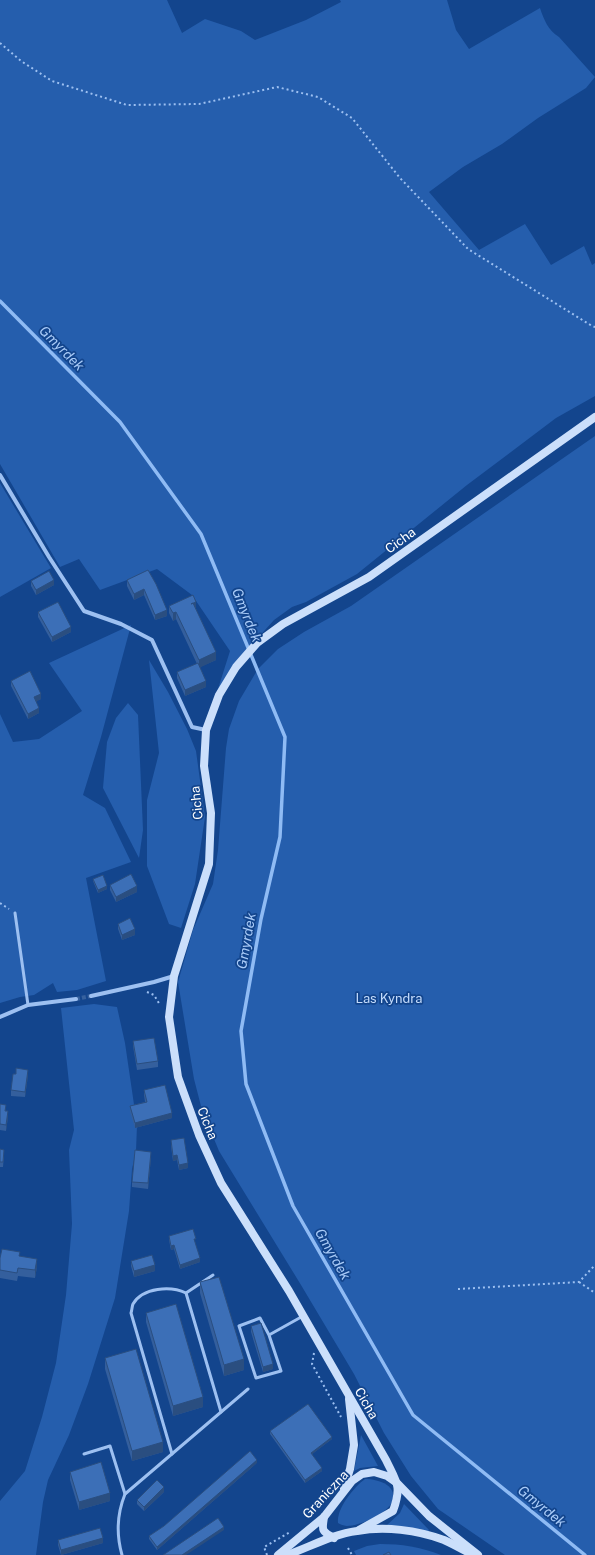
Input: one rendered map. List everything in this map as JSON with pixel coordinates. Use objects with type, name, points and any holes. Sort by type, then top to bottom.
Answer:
[{"type":"street","name":"Cicha","points":[[397,1483],[386,1460],[303,1316],[221,1183],[199,1135],[178,1076],[169,1017],[174,976],[209,864],[211,813],[204,766],[206,730],[219,694],[236,667],[256,644],[283,624],[369,577],[595,417]]},
{"type":"street","points":[[0,475],[84,611],[121,624],[152,640],[192,727],[206,730]]},
{"type":"street","points":[[91,996],[174,976]]},
{"type":"street","points":[[0,1017],[28,1006],[76,999]]},
{"type":"street","points":[[342,1492],[350,1469],[354,1444],[348,1394]]},
{"type":"street","name":"Graniczna","points":[[278,1555],[324,1517],[352,1480],[362,1474],[374,1472],[388,1476],[397,1483]]},
{"type":"street","points":[[287,1555],[359,1530],[392,1511],[399,1488],[397,1483]]},
{"type":"street","points":[[397,1483],[429,1516],[478,1555]]},
{"type":"street","points":[[324,1517],[322,1528],[324,1533],[334,1538]]},
{"type":"street","points":[[359,1530],[398,1530],[420,1534],[444,1540],[474,1555]]},
{"type":"lane","points":[[15,913],[28,1006]]},
{"type":"lane","points":[[186,1293],[213,1275]]},
{"type":"lane","points":[[172,1454],[131,1313],[133,1304],[141,1295],[164,1289],[180,1290],[186,1293],[222,1412]]},
{"type":"lane","points":[[269,1334],[303,1316]]},
{"type":"lane","points":[[260,1318],[269,1334],[281,1371],[256,1378],[239,1326],[260,1318]]},
{"type":"lane","points":[[122,1555],[117,1527],[120,1505],[125,1494],[248,1389]]},
{"type":"lane","points":[[84,1454],[110,1446],[125,1494]]},
{"type":"path","points":[[0,43],[21,61],[52,81],[127,106],[199,104],[277,87],[318,97],[352,118],[400,178],[468,249],[595,327]]},
{"type":"path","points":[[0,903],[15,913]]},
{"type":"path","points":[[143,990],[154,995],[162,1007]]},
{"type":"path","points":[[579,1282],[595,1265]]},
{"type":"path","points":[[458,1289],[579,1282],[595,1293]]},
{"type":"path","points":[[315,1349],[312,1364],[342,1422]]},
{"type":"path","points":[[267,1555],[264,1547],[293,1530]]},
{"type":"path","points":[[348,1548],[352,1555]]},
{"type":"green space","points":[[0,0],[167,0],[182,33],[205,19],[241,31],[255,40],[306,20],[341,2],[340,0],[447,0],[456,30],[469,49],[540,8],[549,28],[595,77],[586,88],[538,118],[502,144],[463,167],[429,192],[479,250],[525,224],[551,265],[584,246],[592,265],[595,263],[595,396],[556,418],[467,485],[357,574],[306,602],[292,607],[274,620],[237,661],[217,692],[230,651],[192,595],[157,569],[100,590],[79,559],[60,567],[0,464]]},
{"type":"green space","name":"Las Kyndra","points":[[595,436],[595,1555],[505,1555],[438,1509],[411,1476],[384,1433],[354,1374],[219,1151],[202,1110],[194,1079],[178,982],[193,930],[213,884],[218,850],[226,748],[229,729],[239,701],[258,669],[278,649],[304,632],[351,606]]},
{"type":"green space","points":[[0,483],[51,568],[0,597]]},
{"type":"green space","points":[[131,625],[101,737],[83,795],[105,808],[131,862],[86,878],[106,981],[77,990],[57,992],[53,983],[34,995],[20,997],[0,1003],[0,714],[13,742],[39,739],[82,711],[49,663]]},
{"type":"green space","points":[[149,660],[168,692],[187,729],[196,751],[205,817],[195,884],[181,928],[169,924],[147,866],[147,800],[159,753]]},
{"type":"green space","points":[[128,703],[138,715],[143,830],[139,858],[103,788],[107,742],[116,718]]},
{"type":"green space","points":[[94,1004],[117,1007],[125,1043],[137,1125],[136,1151],[132,1169],[129,1211],[115,1298],[88,1384],[69,1435],[48,1480],[43,1502],[36,1555],[0,1555],[0,1501],[25,1471],[42,1417],[56,1363],[66,1295],[72,1224],[69,1150],[74,1130],[61,1008]]},
{"type":"green space","points":[[361,1435],[378,1466],[360,1468],[354,1471]]},
{"type":"green space","points":[[365,1479],[376,1480],[387,1485],[393,1492],[391,1504],[377,1516],[364,1522],[352,1526],[338,1523],[338,1517],[343,1505],[356,1487]]},
{"type":"green space","points":[[404,1504],[429,1530],[428,1532],[387,1525],[400,1513]]},
{"type":"green space","points":[[380,1544],[411,1546],[441,1555],[356,1555],[354,1551],[367,1546]]},
{"type":"building","points":[[148,570],[156,584],[167,610],[155,615],[144,589],[134,594],[127,580]]},
{"type":"building","points":[[49,571],[54,580],[36,590],[31,581]]},
{"type":"building","points":[[193,595],[196,602],[193,603],[216,652],[199,660],[176,612],[173,613],[169,606]]},
{"type":"building","points":[[58,602],[71,627],[52,637],[38,612]]},
{"type":"building","points":[[198,663],[206,681],[185,690],[177,672]]},
{"type":"building","points":[[30,671],[41,694],[34,697],[39,708],[28,714],[11,681]]},
{"type":"building","points":[[131,874],[137,886],[116,897],[110,885]]},
{"type":"building","points":[[103,875],[107,886],[98,890],[93,879]]},
{"type":"building","points":[[130,918],[135,929],[122,935],[118,924]]},
{"type":"building","points":[[154,1038],[158,1061],[137,1064],[133,1041]]},
{"type":"building","points":[[16,1068],[28,1070],[25,1092],[11,1090],[13,1074],[16,1074]]},
{"type":"building","points":[[165,1085],[172,1113],[135,1123],[130,1106],[147,1102],[144,1090]]},
{"type":"building","points":[[0,1104],[6,1105],[5,1111],[8,1111],[6,1125],[0,1124]]},
{"type":"building","points":[[184,1138],[188,1163],[179,1165],[177,1155],[173,1156],[171,1140]]},
{"type":"building","points":[[0,1149],[4,1150],[3,1162],[0,1162]]},
{"type":"building","points":[[135,1150],[151,1152],[148,1183],[132,1182]]},
{"type":"building","points":[[193,1229],[196,1239],[194,1239],[200,1258],[180,1265],[174,1245],[171,1246],[169,1236]]},
{"type":"building","points":[[2,1249],[20,1252],[19,1256],[37,1259],[35,1270],[18,1268],[17,1273],[0,1270]]},
{"type":"building","points":[[152,1255],[155,1265],[134,1271],[131,1261]]},
{"type":"building","points":[[219,1277],[244,1359],[224,1365],[200,1282]]},
{"type":"building","points":[[176,1304],[203,1397],[173,1406],[146,1313]]},
{"type":"building","points":[[261,1323],[273,1364],[263,1367],[251,1326]]},
{"type":"building","points":[[136,1349],[163,1442],[132,1451],[105,1358]]},
{"type":"building","points":[[308,1404],[332,1437],[311,1453],[322,1468],[305,1480],[270,1431]]},
{"type":"building","points":[[250,1451],[257,1460],[157,1547],[149,1536],[164,1526]]},
{"type":"building","points":[[101,1462],[110,1493],[79,1502],[70,1472]]},
{"type":"building","points":[[157,1480],[164,1487],[144,1507],[137,1500]]},
{"type":"building","points":[[218,1518],[224,1527],[182,1555],[163,1555]]},
{"type":"building","points":[[100,1528],[103,1538],[61,1550],[58,1540]]},
{"type":"building","points":[[389,1552],[391,1555],[383,1555]]},
{"type":"waterway","name":"Gmyrdek","points":[[0,301],[120,422],[201,534],[285,737],[280,837],[261,919],[241,1031],[246,1084],[293,1206],[413,1415],[585,1555]]},
{"type":"tunnel","points":[[76,999],[91,996]]}]
